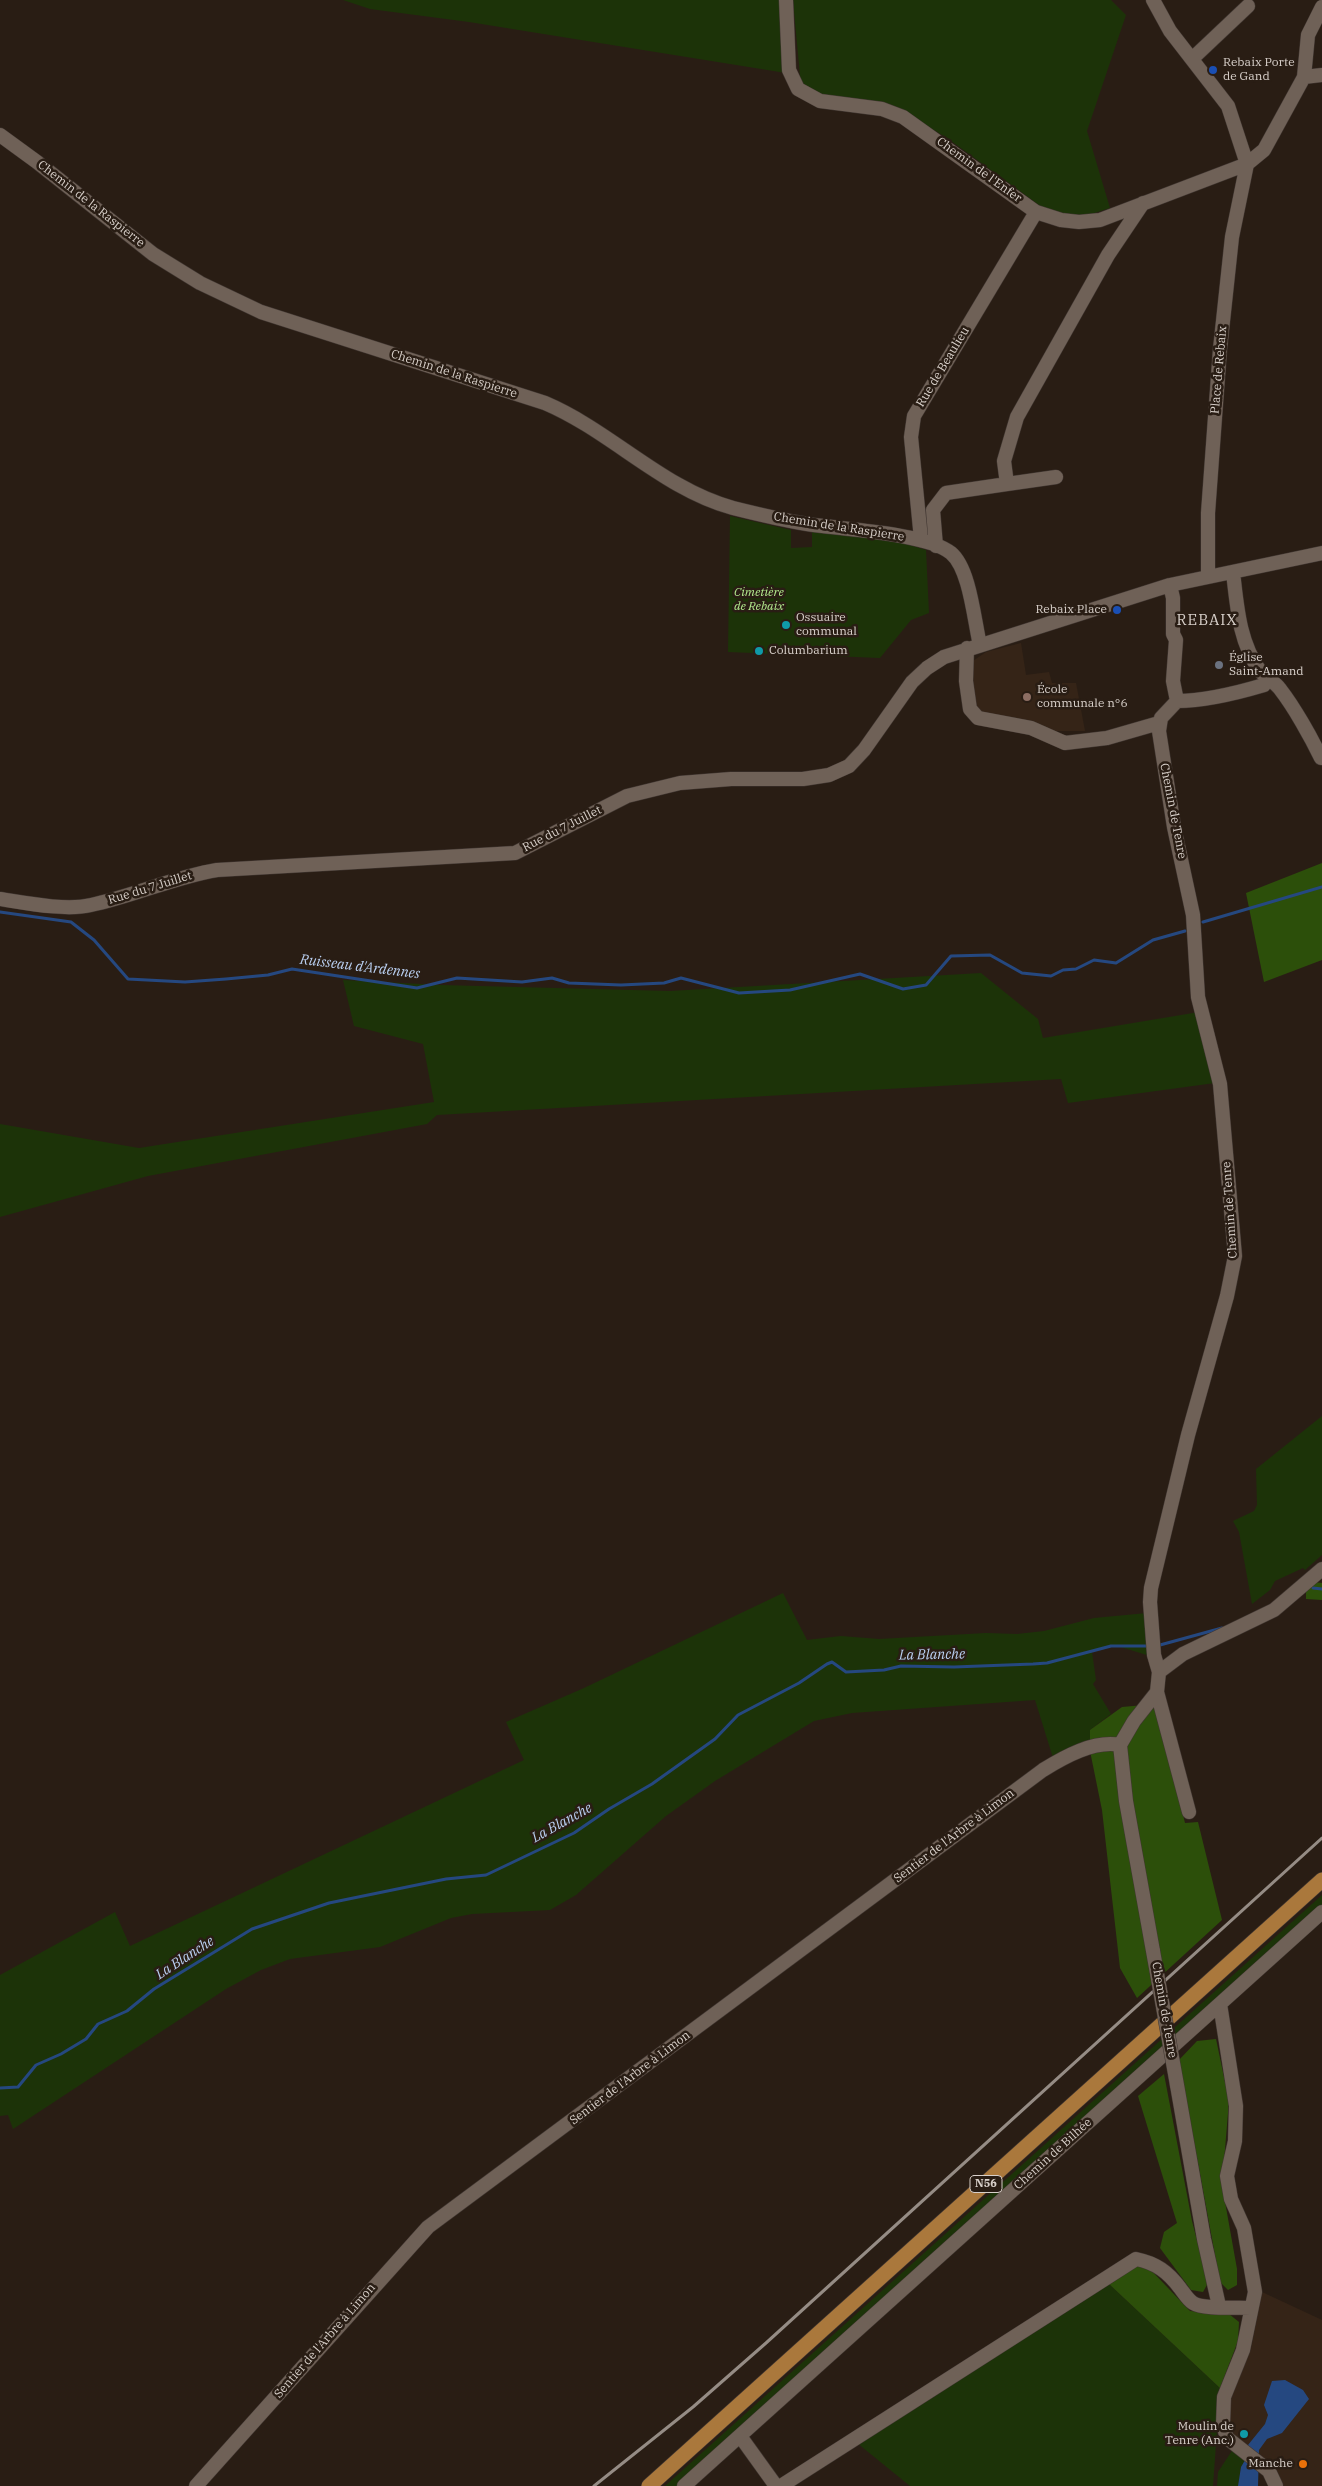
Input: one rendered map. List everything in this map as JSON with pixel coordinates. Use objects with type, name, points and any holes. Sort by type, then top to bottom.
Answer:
[{"type":"highway","name":"N56","points":[[649,2486],[1322,1880]]},
{"type":"street","name":"Chemin de l'Enfer","points":[[786,0],[789,70],[798,89],[820,101],[882,109],[904,117],[1036,212],[1061,220],[1093,221],[1247,164]]},
{"type":"street","points":[[1153,0],[1166,25],[1228,106],[1247,164],[1264,150],[1304,77],[1308,35],[1322,7]]},
{"type":"street","points":[[1192,58],[1248,6]]},
{"type":"street","points":[[1304,77],[1322,75]]},
{"type":"street","name":"Chemin de la Raspierre","points":[[0,135],[153,254],[200,284],[261,312],[545,403],[570,414],[670,480],[732,507],[805,524],[921,539],[949,551],[960,562],[973,647],[966,681],[970,709],[978,718],[1031,728],[1065,743],[1108,738],[1159,723]]},
{"type":"street","name":"Place de Rebaix","points":[[1208,577],[1208,513],[1221,340],[1232,237],[1247,164]]},
{"type":"street","points":[[1007,484],[1004,461],[1017,417],[1108,255],[1143,203]]},
{"type":"street","name":"Rue de Beaulieu","points":[[921,539],[911,437],[914,416],[1036,212]]},
{"type":"street","points":[[936,546],[932,510],[946,493],[1056,477]]},
{"type":"street","points":[[973,647],[1170,585],[1322,553]]},
{"type":"street","points":[[1233,572],[1240,628],[1260,671],[1280,688],[1313,741],[1320,758]]},
{"type":"street","points":[[1170,585],[1173,634],[1176,640],[1173,681],[1177,701]]},
{"type":"street","name":"Rue du 7 Juillet","points":[[0,899],[44,905],[90,906],[188,875],[217,870],[516,853],[627,796],[680,783],[731,779],[802,779],[829,775],[848,766],[864,750],[906,690],[926,668],[944,657],[973,647]]},
{"type":"street","points":[[1159,723],[1177,701],[1200,699],[1251,689],[1264,685],[1268,678]]},
{"type":"street","name":"Chemin de Tenre","points":[[1159,723],[1174,827],[1193,915],[1198,997],[1220,1084],[1235,1256],[1227,1296],[1188,1435],[1151,1588],[1150,1602],[1154,1655],[1159,1672],[1157,1692],[1190,1812]]},
{"type":"street","points":[[1159,1672],[1183,1654],[1274,1610],[1322,1569]]},
{"type":"street","points":[[1120,1745],[1134,1721],[1157,1692]]},
{"type":"street","name":"Sentier de l'Arbre à Limon","points":[[196,2486],[428,2227],[1043,1770],[1097,1745],[1111,1743],[1120,1745]]},
{"type":"street","name":"Chemin de Tenre","points":[[1120,1745],[1126,1801],[1204,2240],[1219,2306]]},
{"type":"street","name":"Chemin de Bilhée","points":[[684,2486],[1322,1912]]},
{"type":"street","points":[[1220,2004],[1236,2106],[1235,2140],[1227,2176],[1231,2199],[1244,2228],[1255,2292],[1250,2308],[1243,2350],[1224,2397],[1222,2417],[1226,2438],[1262,2464],[1273,2476],[1276,2486]]},
{"type":"street","points":[[782,2486],[1136,2260],[1153,2262],[1172,2278],[1191,2303],[1206,2309],[1219,2306],[1250,2308]]},
{"type":"street","points":[[740,2436],[776,2486]]},
{"type":"shaded area","name":"École communale n°6","points":[[1021,643],[1026,675],[1049,672],[1052,683],[1076,683],[1085,731],[1050,731],[978,712],[971,678],[973,661],[986,652]]},
{"type":"shaded area","points":[[1262,2292],[1322,2320],[1322,2486],[1284,2486],[1276,2471],[1258,2452],[1233,2434],[1229,2420],[1231,2395],[1251,2349]]},
{"type":"green space","points":[[343,0],[782,0],[786,73],[469,22],[370,9]]},
{"type":"green space","points":[[793,0],[1111,0],[1126,15],[1087,131],[1110,208],[1079,218],[1050,213],[947,138],[906,113],[821,98],[801,86]]},
{"type":"green space","name":"Cimetière de Rebaix","points":[[730,516],[791,530],[791,548],[812,547],[812,530],[904,543],[926,550],[929,613],[911,620],[880,658],[728,652]]},
{"type":"green space","points":[[1322,863],[1322,960],[1264,982],[1246,893]]},
{"type":"green space","points":[[981,973],[1038,1019],[1043,1038],[1199,1012],[1215,1083],[1068,1103],[1061,1079],[437,1115],[427,1124],[148,1176],[0,1217],[0,1124],[139,1148],[434,1102],[423,1044],[354,1026],[343,980],[441,985],[670,991]]},
{"type":"green space","points":[[1322,1416],[1322,1555],[1305,1570],[1303,1568],[1275,1581],[1270,1590],[1252,1604],[1239,1532],[1233,1521],[1254,1511],[1257,1505],[1256,1469]]},
{"type":"green space","points":[[1314,1582],[1322,1583],[1322,1600],[1306,1599],[1306,1591]]},
{"type":"green space","points":[[783,1593],[807,1640],[841,1636],[879,1639],[986,1633],[1017,1634],[1044,1631],[1094,1618],[1147,1613],[1150,1656],[1114,1645],[1092,1652],[1096,1680],[1093,1684],[1111,1714],[1090,1730],[1090,1744],[1054,1761],[1035,1700],[852,1713],[814,1721],[715,1781],[666,1816],[576,1895],[550,1910],[472,1914],[451,1918],[380,1947],[290,1959],[261,1970],[226,1989],[13,2129],[8,2115],[0,2116],[0,1975],[115,1912],[130,1946],[524,1760],[506,1722],[584,1688]]},
{"type":"green space","points":[[1156,1704],[1185,1823],[1198,1822],[1222,1920],[1137,1998],[1120,1968],[1102,1810],[1090,1751],[1090,1730],[1122,1707]]},
{"type":"green space","points":[[1322,1895],[1322,1906],[678,2486],[665,2486]]},
{"type":"green space","points":[[1216,2039],[1229,2101],[1222,2185],[1237,2269],[1237,2285],[1228,2290],[1220,2282],[1179,2060],[1197,2041]]},
{"type":"green space","points":[[1164,2074],[1192,2221],[1208,2283],[1203,2292],[1191,2290],[1160,2248],[1164,2232],[1177,2223],[1138,2096]]},
{"type":"green space","points":[[1135,2266],[1148,2267],[1190,2311],[1229,2314],[1239,2322],[1238,2341],[1220,2388],[1108,2283]]},
{"type":"green space","points":[[1108,2283],[1220,2388],[1213,2486],[910,2486],[857,2443]]},
{"type":"green space","points":[[1235,2446],[1248,2455],[1241,2467],[1238,2486],[1217,2486],[1218,2472]]},
{"type":"water","points":[[1285,2380],[1303,2390],[1309,2399],[1282,2433],[1267,2439],[1259,2450],[1258,2486],[1238,2486],[1241,2467],[1248,2455],[1248,2445],[1265,2424],[1268,2415],[1264,2405],[1272,2381]]},
{"type":"waterway","name":"Ruisseau d'Ardennes","points":[[1203,922],[1322,887]]},
{"type":"waterway","name":"Ruisseau d'Ardennes","points":[[0,912],[71,922],[94,940],[128,979],[185,982],[268,975],[292,969],[417,988],[457,978],[522,982],[552,978],[569,983],[621,985],[664,983],[681,978],[739,993],[790,990],[860,974],[903,989],[926,985],[951,956],[990,955],[1022,973],[1051,976],[1063,970],[1076,969],[1094,960],[1116,963],[1153,940],[1185,931]]},
{"type":"waterway","name":"La Blanche","points":[[1313,1588],[1322,1589]]},
{"type":"waterway","points":[[1160,1645],[1222,1628]]},
{"type":"waterway","name":"La Blanche","points":[[0,2088],[18,2087],[36,2065],[61,2054],[86,2039],[98,2024],[127,2011],[154,1989],[252,1929],[329,1903],[446,1879],[486,1875],[574,1833],[609,1809],[652,1784],[715,1739],[738,1715],[799,1683],[832,1662],[846,1672],[884,1670],[901,1666],[954,1667],[1033,1664],[1047,1663],[1111,1646],[1147,1646]]},
{"type":"railway","points":[[594,2486],[693,2407],[766,2343],[1322,1838]]},
{"type":"place","name":"Rebaix Porte de Gand","points":[[1213,70]]},
{"type":"place","name":"Rebaix Place","points":[[1117,610]]},
{"type":"place","name":"Ossuaire communal","points":[[786,625]]},
{"type":"place","name":"Columbarium","points":[[759,651]]},
{"type":"place","name":"Église Saint-Amand","points":[[1219,665]]},
{"type":"place","name":"École communale n°6","points":[[1027,697]]},
{"type":"place","name":"Moulin de Tenre (Anc.)","points":[[1244,2434]]},
{"type":"place","name":"Manche","points":[[1303,2464]]},
{"type":"district","name":"REBAIX","points":[[1207,621]]}]
